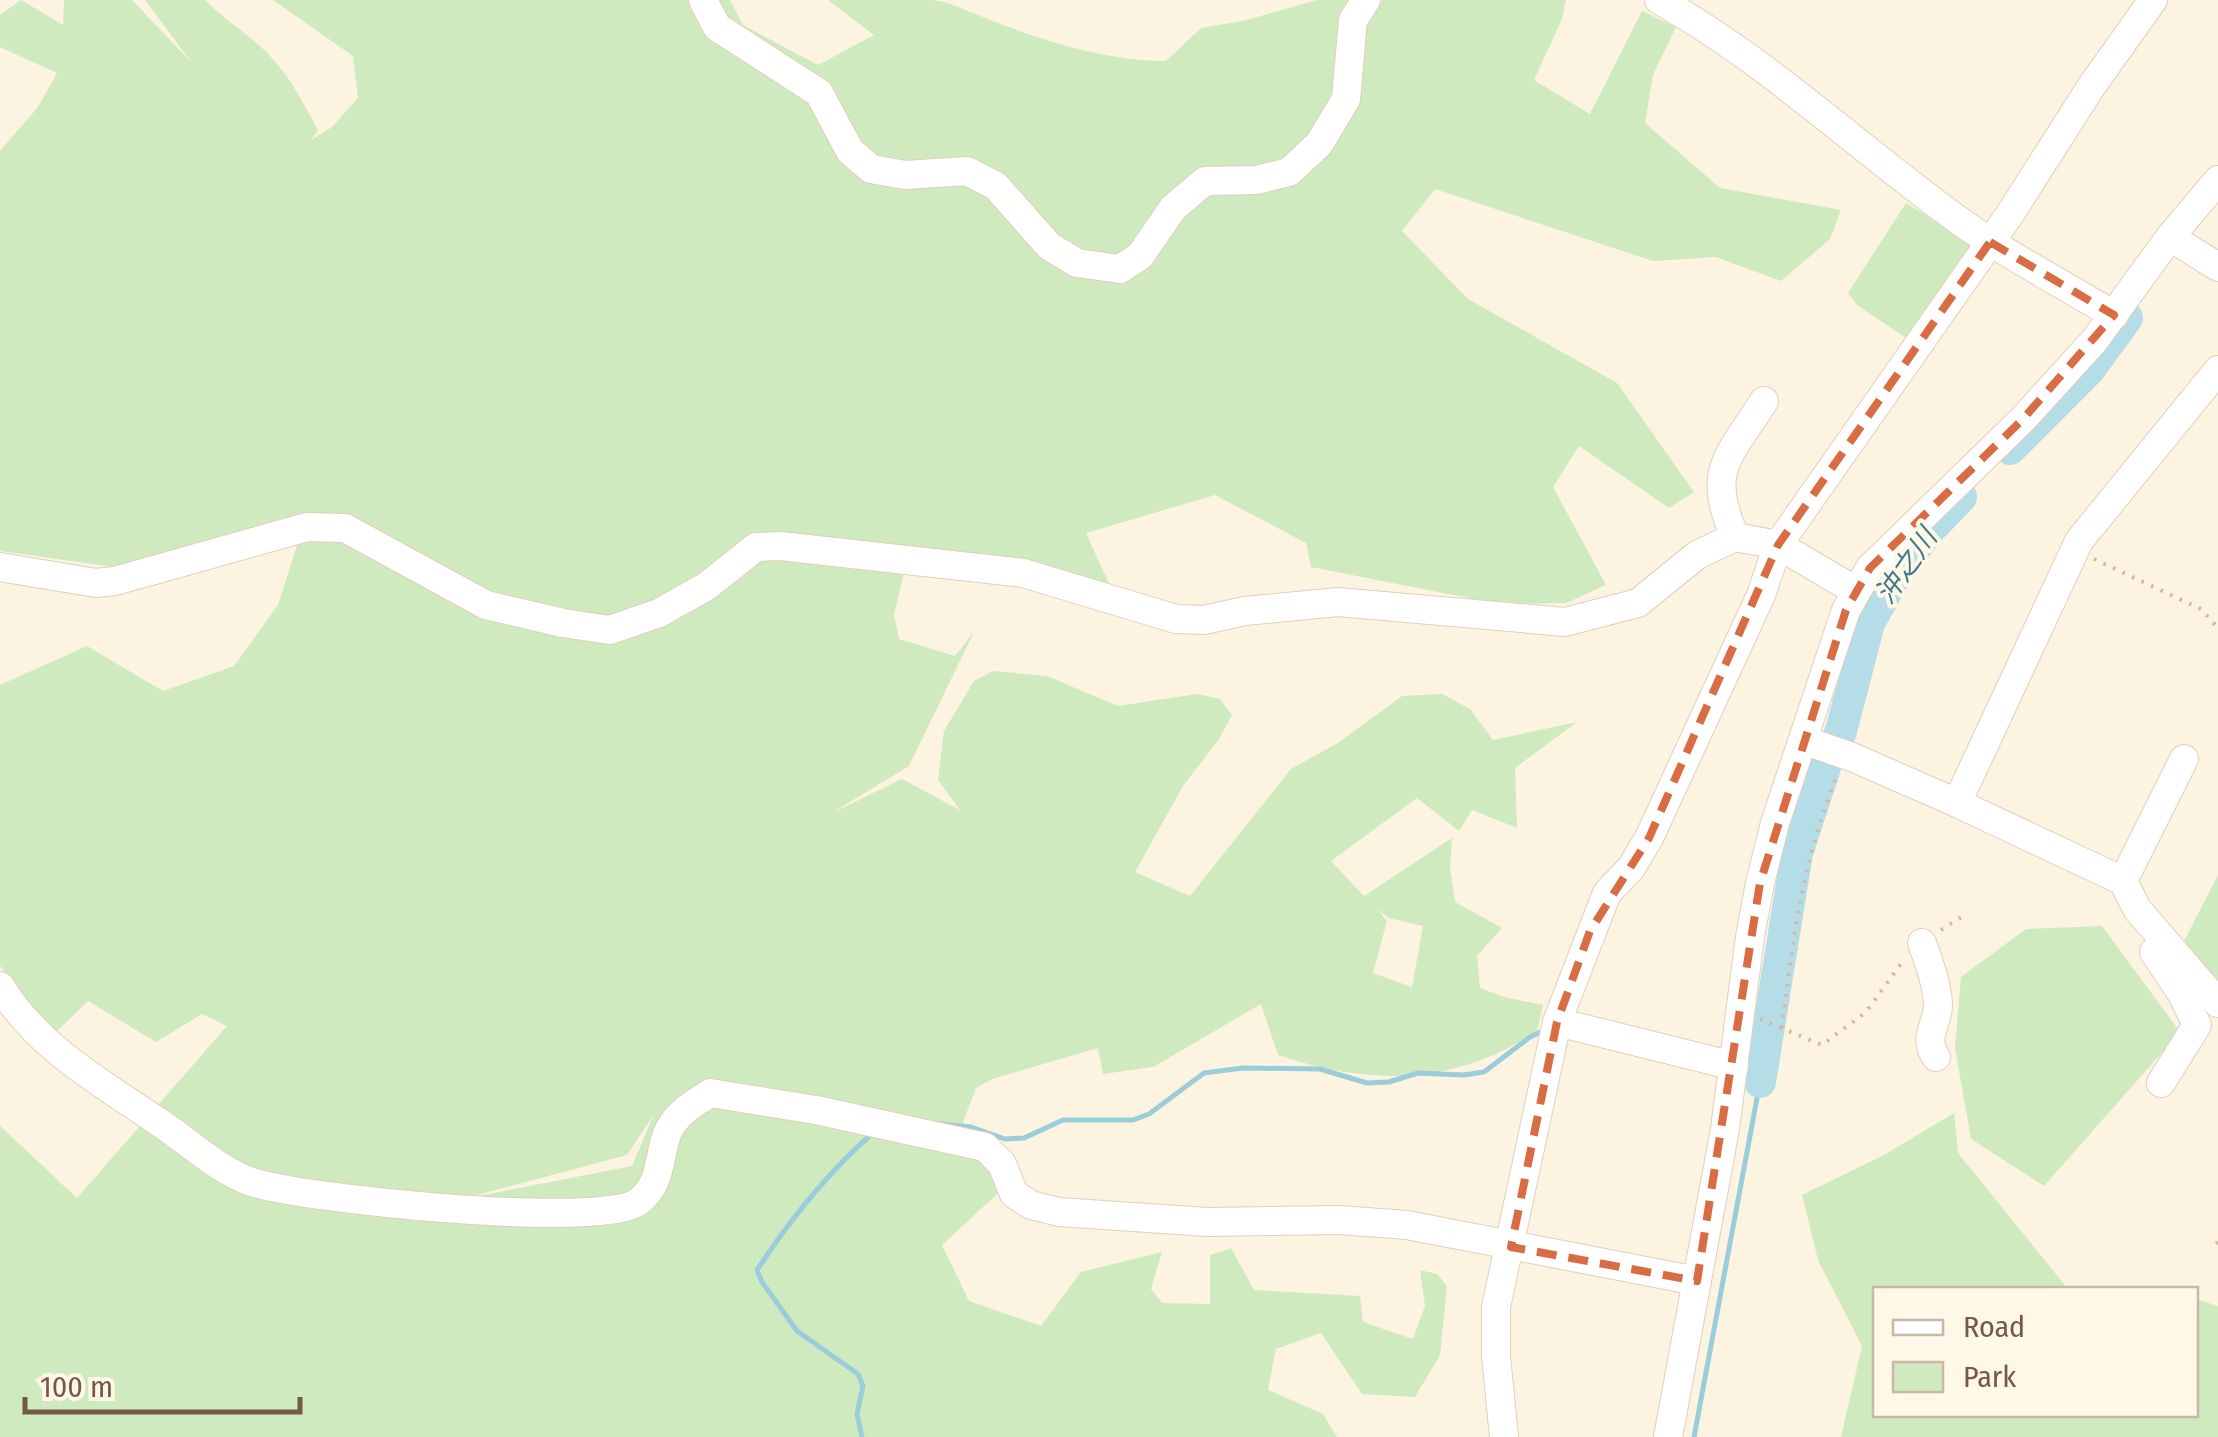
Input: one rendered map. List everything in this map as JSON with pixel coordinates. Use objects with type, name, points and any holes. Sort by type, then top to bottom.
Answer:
[{"type":"street","points":[[703,0],[717,26],[819,93],[850,151],[872,169],[905,176],[967,171],[996,186],[1050,246],[1078,263],[1120,269],[1140,256],[1173,208],[1205,181],[1256,180],[1288,172],[1319,144],[1346,100],[1354,20],[1366,0]]},
{"type":"street","points":[[1659,0],[1725,39],[1828,122],[1990,242],[2114,314]]},
{"type":"street","points":[[1504,1437],[1496,1356],[1496,1307],[1557,1022],[1607,893],[1631,868],[1649,838],[1761,596],[1778,545],[1990,242],[2152,0]]},
{"type":"street","points":[[1668,1437],[1734,1066],[1760,883],[1775,823],[1835,640],[1856,591],[1870,568],[2023,419],[2114,314],[2218,180]]},
{"type":"street","points":[[2170,237],[2218,267]]},
{"type":"street","points":[[1957,803],[2079,541],[2218,370]]},
{"type":"street","points":[[1736,536],[1722,507],[1724,465],[1764,400]]},
{"type":"street","points":[[0,567],[96,583],[114,581],[318,525],[345,528],[486,605],[563,624],[610,630],[659,613],[707,586],[756,547],[780,546],[1023,574],[1176,619],[1204,620],[1284,606],[1338,602],[1565,622],[1638,603],[1697,555],[1736,536],[1778,545],[1856,591]]},
{"type":"street","points":[[1803,740],[1957,803],[2123,882],[2155,931],[2218,1002]]},
{"type":"street","points":[[2123,882],[2184,759]]},
{"type":"street","points":[[2155,931],[2150,945],[2182,994],[2197,1026],[2161,1083]]},
{"type":"street","points":[[1922,943],[1936,985],[1938,1010],[1929,1035],[1936,1057]]},
{"type":"street","points":[[0,986],[58,1054],[73,1065],[246,1180],[304,1194],[565,1215],[610,1211],[637,1203],[657,1180],[668,1132],[681,1113],[710,1093],[816,1110],[985,1147],[1002,1164],[1014,1194],[1031,1205],[1059,1212],[1207,1222],[1339,1220],[1392,1224],[1697,1281]]},
{"type":"street","points":[[1557,1022],[1734,1066]]},
{"type":"path","points":[[2076,552],[2201,609],[2218,628]]},
{"type":"path","points":[[1782,1028],[1801,886],[1812,841],[1845,755]]},
{"type":"path","points":[[1740,1015],[1822,1045],[1866,1012],[1905,958],[1963,916]]},
{"type":"highlighted area","points":[[1990,242],[2114,315],[2023,419],[1870,568],[1846,610],[1760,883],[1697,1281],[1511,1247],[1557,1022],[1590,931],[1649,838],[1778,545]]},
{"type":"green space","points":[[21,0],[63,25],[64,0],[132,0],[192,63],[145,0],[205,0],[264,49],[285,74],[318,130],[311,140],[332,127],[358,98],[353,56],[273,0],[730,0],[743,25],[818,65],[874,35],[828,0],[932,0],[1082,50],[1166,61],[1201,28],[1243,21],[1317,0],[1354,0],[1364,29],[1382,0],[1566,0],[1562,19],[1534,80],[1590,114],[1642,11],[1676,27],[1653,75],[1645,123],[1720,188],[1841,210],[1830,239],[1781,281],[1716,257],[1653,261],[1435,189],[1402,231],[1468,299],[1617,383],[1694,492],[1669,508],[1579,446],[1553,487],[1606,585],[1566,603],[1499,604],[1311,567],[1306,543],[1215,495],[1086,533],[1116,599],[906,564],[894,615],[899,639],[955,656],[974,632],[909,766],[832,813],[902,779],[960,810],[938,780],[944,731],[974,681],[993,671],[1047,676],[1118,706],[1197,694],[1220,699],[1232,715],[1183,786],[1135,872],[1190,896],[1291,769],[1338,743],[1402,696],[1442,694],[1470,709],[1493,740],[1577,722],[1515,768],[1517,828],[1472,810],[1459,831],[1417,798],[1331,861],[1364,896],[1452,838],[1450,867],[1455,902],[1502,928],[1477,956],[1480,988],[1543,1005],[1537,1031],[1475,1062],[1443,1071],[1378,1076],[1278,1055],[1261,1004],[1153,1067],[1103,1074],[1098,1048],[992,1079],[976,1088],[963,1122],[967,1135],[1009,1183],[942,1245],[969,1301],[1041,1326],[1081,1272],[1162,1252],[1151,1289],[1162,1303],[1210,1304],[1210,1255],[1231,1248],[1254,1290],[1360,1296],[1363,1322],[1413,1339],[1425,1306],[1420,1270],[1437,1274],[1447,1286],[1440,1355],[1415,1397],[1362,1394],[1321,1333],[1276,1349],[1268,1390],[1323,1414],[1337,1437],[0,1437],[0,1126],[77,1198],[227,1026],[202,1014],[156,1042],[88,1001],[53,1035],[0,966],[0,685],[87,646],[163,691],[234,666],[278,605],[306,517],[114,567],[0,551],[0,151],[38,107],[57,73],[0,47],[0,15]],"holes":[[[1377,909],[1389,918],[1423,926],[1412,987],[1373,973],[1387,921]],[[654,1114],[632,1166],[458,1200],[627,1155]]]},
{"type":"green space","points":[[1906,203],[1975,246],[1909,340],[1857,305],[1848,293]]},
{"type":"green space","points":[[2218,875],[2218,991],[2181,947]]},
{"type":"green space","points":[[2102,926],[2180,1032],[2044,1186],[1971,1139],[1955,1048],[1961,977],[2026,929]]},
{"type":"green space","points":[[1954,1113],[1958,1153],[2066,1287],[1873,1287],[1873,1417],[2198,1417],[2198,1300],[2218,1306],[2218,1437],[1841,1437],[1862,1346],[1818,1260],[1802,1195],[1884,1155]]},
{"type":"waterway","name":"沖之川","points":[[2010,449],[2089,370],[2127,318]]},
{"type":"waterway","name":"沖之川","points":[[1760,1082],[1797,853],[1841,731],[1869,623],[1900,568],[1961,497]]},
{"type":"waterway","points":[[940,1124],[971,1127],[1005,1139],[1024,1138],[1063,1120],[1133,1120],[1149,1114],[1204,1073],[1243,1068],[1320,1069],[1367,1083],[1389,1082],[1418,1073],[1484,1072],[1545,1030]]},
{"type":"waterway","points":[[1694,1437],[1760,1082],[1740,1077]]},
{"type":"waterway","points":[[862,1437],[857,1414],[863,1386],[858,1374],[797,1331],[757,1270],[811,1197],[874,1132]]}]
